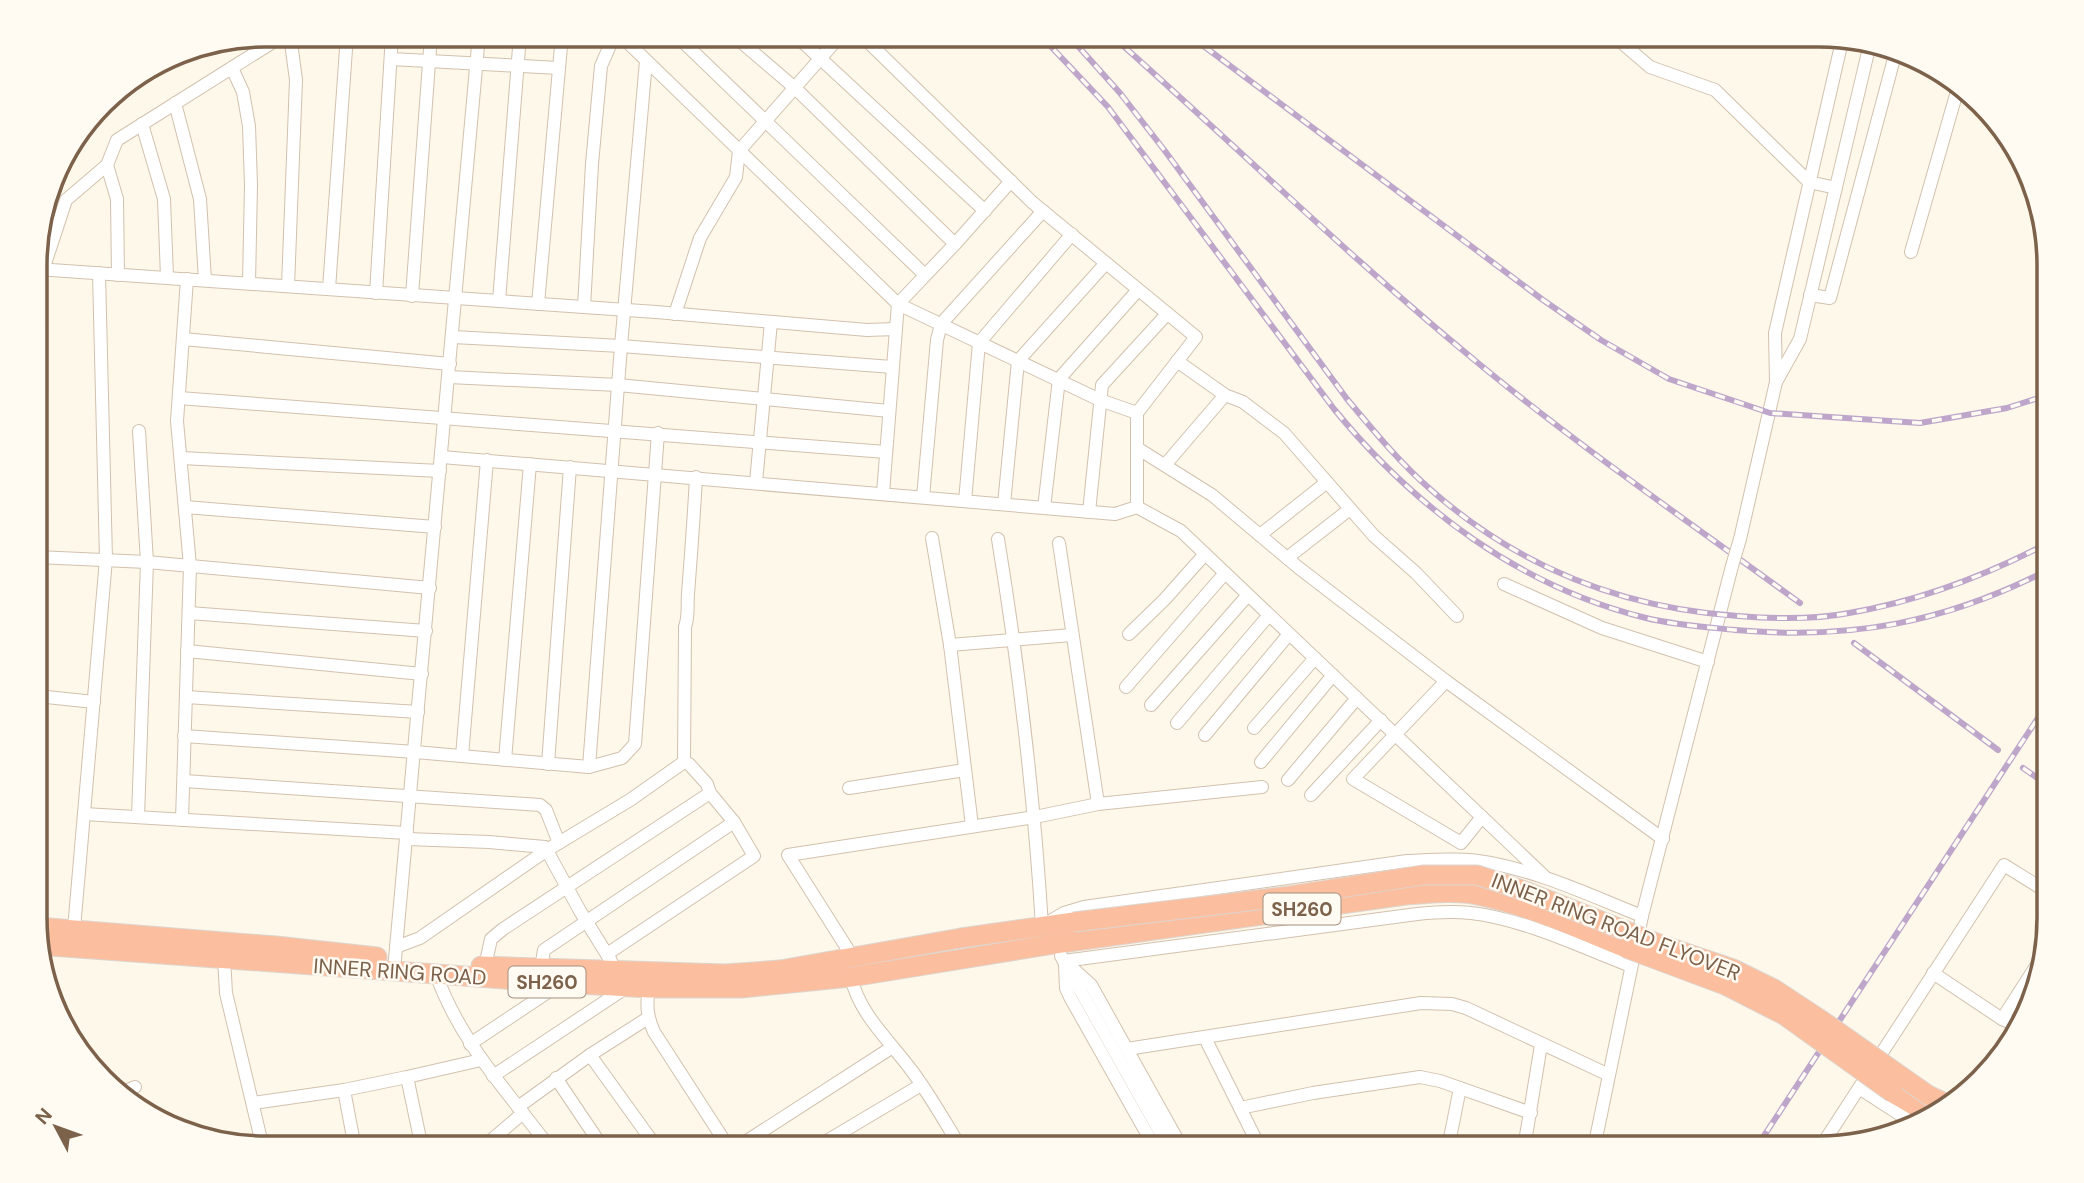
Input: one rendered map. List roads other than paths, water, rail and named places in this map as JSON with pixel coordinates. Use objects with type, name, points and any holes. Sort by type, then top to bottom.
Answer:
[{"type":"highway","name":"INNER RING ROAD FLYOVER","points":[[1054,943],[1074,931],[1289,896],[1423,875],[1477,875],[1733,969],[1774,989],[1939,1100]]},
{"type":"highway","name":"INNER RING ROAD FLYOVER","points":[[1042,926],[1074,931],[1406,895],[1451,892],[1481,895],[1529,909],[1737,991],[1784,1014],[1893,1093],[1922,1110]]},
{"type":"highway","name":"INNER RING ROAD","points":[[48,928],[485,966],[725,974],[780,970],[1042,926]]},
{"type":"highway","name":"INNER RING ROAD","points":[[49,946],[224,958],[395,959],[436,974],[560,984],[617,970],[649,988],[743,988],[851,977],[1054,943]]},
{"type":"street","points":[[1627,47],[1650,67],[1715,90],[1809,182],[1836,188]]},
{"type":"street","points":[[48,248],[66,200],[107,165],[117,140],[264,48]]},
{"type":"street","points":[[288,286],[296,80],[292,48]]},
{"type":"street","points":[[329,289],[346,48]]},
{"type":"street","points":[[376,293],[392,48]]},
{"type":"street","points":[[412,296],[430,48]]},
{"type":"street","points":[[395,959],[478,48]]},
{"type":"street","points":[[499,302],[520,48]]},
{"type":"street","points":[[538,304],[561,48]]},
{"type":"street","points":[[584,307],[601,66],[609,48]]},
{"type":"street","points":[[632,48],[898,304],[1100,400],[1137,414]]},
{"type":"street","points":[[689,48],[926,275]]},
{"type":"street","points":[[748,48],[794,88],[955,244]]},
{"type":"street","points":[[810,48],[985,211]]},
{"type":"street","points":[[675,314],[700,238],[736,177],[738,151],[831,48]]},
{"type":"street","points":[[875,48],[1043,211],[1196,337],[1137,414],[1137,507]]},
{"type":"street","points":[[1597,1135],[1642,916],[1740,538],[1776,382],[1775,333],[1840,49]]},
{"type":"street","points":[[1776,382],[1800,339],[1868,53]]},
{"type":"street","points":[[391,59],[559,68]]},
{"type":"street","points":[[589,767],[646,61]]},
{"type":"street","points":[[1810,295],[1830,298],[1893,61]]},
{"type":"street","points":[[232,68],[243,92],[249,125],[249,284]]},
{"type":"street","points":[[1911,252],[1956,95]]},
{"type":"street","points":[[175,103],[200,199],[205,280]]},
{"type":"street","points":[[142,124],[164,199],[167,278]]},
{"type":"street","points":[[107,165],[117,200],[118,275]]},
{"type":"street","points":[[883,494],[898,304],[1011,181]]},
{"type":"street","points":[[923,497],[936,348],[941,324],[1043,211]]},
{"type":"street","points":[[965,501],[979,342],[1072,234]]},
{"type":"street","points":[[1003,504],[1018,360],[1106,262]]},
{"type":"street","points":[[47,270],[584,307],[867,330],[895,329]]},
{"type":"street","points":[[74,929],[106,559],[99,273]]},
{"type":"street","points":[[182,820],[190,566],[177,421],[187,279]]},
{"type":"street","points":[[1044,508],[1059,379],[1139,290]]},
{"type":"street","points":[[1089,512],[1100,400],[1105,381],[1167,314]]},
{"type":"street","points":[[756,482],[771,322]]},
{"type":"street","points":[[453,337],[621,346],[892,367]]},
{"type":"street","points":[[183,339],[449,370],[889,411]]},
{"type":"street","points":[[1177,361],[1225,395],[1243,402],[1284,433],[1374,536],[1416,573],[1457,616]]},
{"type":"street","points":[[1165,465],[1225,395]]},
{"type":"street","points":[[179,398],[886,452]]},
{"type":"street","points":[[138,817],[147,562],[139,431]]},
{"type":"street","points":[[184,736],[589,767],[622,758],[635,744],[658,433]]},
{"type":"street","points":[[1137,447],[1212,495],[1287,558],[1446,681],[1663,839]]},
{"type":"street","points":[[442,457],[1115,514],[1137,507],[1181,531],[1546,879]]},
{"type":"street","points":[[181,458],[440,471]]},
{"type":"street","points":[[462,756],[487,460]]},
{"type":"street","points":[[505,760],[530,464]]},
{"type":"street","points":[[548,764],[570,467]]},
{"type":"street","points":[[684,762],[685,627],[688,619],[687,596],[696,477]]},
{"type":"street","points":[[1260,535],[1327,482]]},
{"type":"street","points":[[185,507],[435,527]]},
{"type":"street","points":[[1287,558],[1350,509]]},
{"type":"street","points":[[932,538],[950,646],[972,827]]},
{"type":"street","points":[[998,538],[1015,639],[1035,817],[1042,926],[1064,913],[1084,907],[1407,861],[1477,861],[1546,879],[1642,916]]},
{"type":"street","points":[[1059,543],[1098,804]]},
{"type":"street","points":[[1129,634],[1205,554]]},
{"type":"street","points":[[47,557],[147,562],[430,588]]},
{"type":"street","points":[[1126,687],[1224,573]]},
{"type":"street","points":[[1504,584],[1602,628],[1708,662]]},
{"type":"street","points":[[1152,705],[1248,595]]},
{"type":"street","points":[[189,613],[426,631]]},
{"type":"street","points":[[1177,723],[1269,615]]},
{"type":"street","points":[[1205,735],[1289,634]]},
{"type":"street","points":[[950,646],[1072,635]]},
{"type":"street","points":[[187,651],[422,674]]},
{"type":"street","points":[[1254,728],[1315,658]]},
{"type":"street","points":[[1261,762],[1333,675]]},
{"type":"street","points":[[1446,681],[1353,779],[1461,843],[1482,817]]},
{"type":"street","points":[[47,697],[94,702]]},
{"type":"street","points":[[186,697],[418,712]]},
{"type":"street","points":[[1288,780],[1357,698]]},
{"type":"street","points":[[1311,795],[1381,720]]},
{"type":"street","points":[[493,1076],[754,856],[734,822],[710,793],[707,784],[684,762]]},
{"type":"street","points":[[395,959],[420,938],[547,850],[630,800],[684,762]]},
{"type":"street","points":[[849,788],[965,770]]},
{"type":"street","points":[[184,781],[540,805],[546,810],[559,843]]},
{"type":"street","points":[[852,956],[788,855],[1035,817],[1098,804],[1262,788]]},
{"type":"street","points":[[485,966],[491,939],[503,929],[710,793]]},
{"type":"street","points":[[84,814],[545,847],[617,970]]},
{"type":"street","points":[[541,968],[544,950],[734,822]]},
{"type":"street","points":[[1828,1135],[2004,865],[2036,885]]},
{"type":"street","points":[[1065,961],[1448,912],[1504,920],[1631,966]]},
{"type":"street","points":[[1054,943],[1162,1135]]},
{"type":"street","points":[[224,958],[226,993],[261,1136]]},
{"type":"street","points":[[1065,961],[1091,985],[1175,1135]]},
{"type":"street","points":[[1065,961],[1065,979],[1070,997],[1148,1135]]},
{"type":"street","points":[[436,974],[444,999],[470,1044],[540,1136]]},
{"type":"street","points":[[1933,974],[2010,1023]]},
{"type":"street","points":[[851,977],[858,1000],[921,1085],[953,1136]]},
{"type":"street","points":[[2002,1019],[2028,979]]},
{"type":"street","points":[[470,1044],[560,984]]},
{"type":"street","points":[[649,988],[646,1005],[654,1032],[721,1136]]},
{"type":"street","points":[[1127,1049],[1438,1002],[1466,1008],[1609,1075]]},
{"type":"street","points":[[494,1136],[556,1078],[648,1018]]},
{"type":"street","points":[[1205,1038],[1254,1135]]},
{"type":"street","points":[[1527,1135],[1541,1045]]},
{"type":"street","points":[[755,1136],[891,1048]]},
{"type":"street","points":[[590,1055],[648,1136]]},
{"type":"street","points":[[253,1103],[344,1090],[481,1059]]},
{"type":"street","points":[[407,1077],[419,1136]]},
{"type":"street","points":[[556,1078],[595,1136]]},
{"type":"street","points":[[1240,1108],[1313,1093],[1408,1078],[1429,1078],[1531,1113]]},
{"type":"street","points":[[839,1136],[921,1085]]},
{"type":"street","points":[[1451,1135],[1460,1088]]},
{"type":"street","points":[[1859,1088],[1905,1118]]},
{"type":"street","points":[[344,1090],[353,1136]]},
{"type":"railway","points":[[1052,47],[1108,107],[1334,409],[1365,445],[1435,510],[1473,539],[1513,564],[1555,586],[1646,618],[1690,626],[1778,632],[1819,632],[1896,624],[1972,603],[2036,576]]},
{"type":"railway","points":[[1079,47],[1120,93],[1165,151],[1347,399],[1387,446],[1419,479],[1464,517],[1499,541],[1536,561],[1574,579],[1653,604],[1738,616],[1807,618],[1901,602],[1952,586],[2036,549]]},
{"type":"railway","points":[[1125,47],[1338,242],[1478,363],[1597,455],[1800,603]]},
{"type":"railway","points":[[1206,47],[1543,300],[1601,340],[1669,379],[1770,413],[1920,423],[2007,408],[2036,399]]},
{"type":"railway","points":[[1854,643],[1998,750]]},
{"type":"railway","points":[[1764,1135],[2036,721]]},
{"type":"railway","points":[[2023,768],[2036,777]]}]
